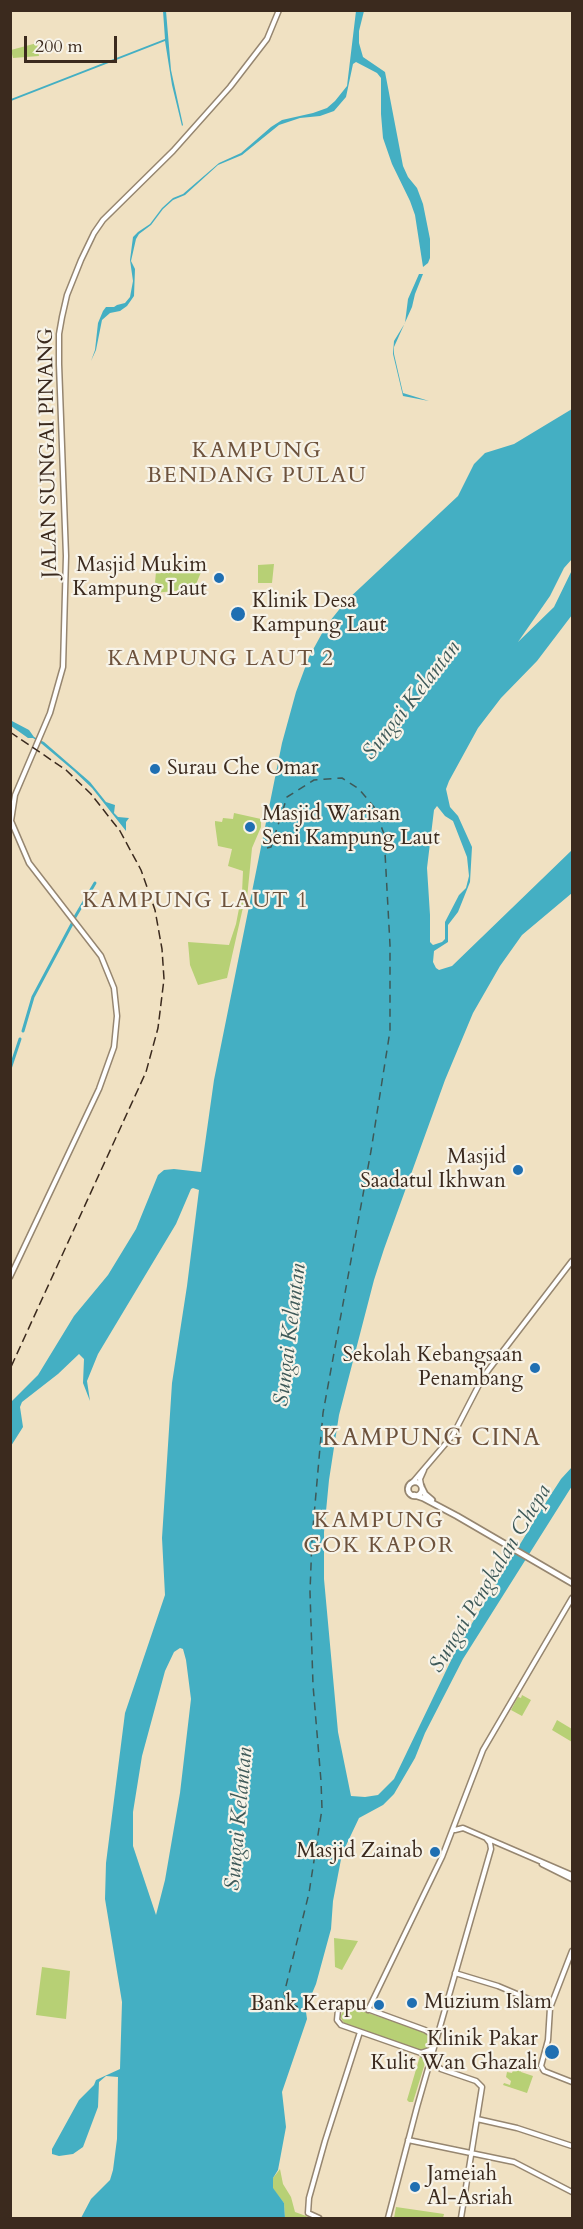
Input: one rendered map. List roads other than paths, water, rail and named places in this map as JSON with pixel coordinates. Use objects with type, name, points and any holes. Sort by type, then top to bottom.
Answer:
[{"type":"main road","points":[[457,1516],[426,1496],[416,1482],[412,1483],[409,1490],[414,1495],[457,1516],[573,1582]]},
{"type":"main road","points":[[414,1495],[420,1494],[421,1487]]},
{"type":"street","name":"JALAN SUNGAI PINANG","points":[[10,1277],[101,1082],[114,1047],[117,1016],[114,988],[101,956],[29,863],[13,827],[11,814],[13,803],[57,689],[63,657],[66,535],[59,342],[62,317],[67,296],[94,233],[103,220],[189,134],[237,78],[267,39],[279,10]]},
{"type":"street","points":[[412,1483],[456,1430],[487,1371],[573,1261]]},
{"type":"street","points":[[421,1487],[420,1477],[428,1464]]},
{"type":"street","points":[[368,2010],[453,1832],[474,1770],[485,1746],[573,1598]]},
{"type":"street","points":[[459,1814],[459,1822],[463,1828]]},
{"type":"street","points":[[453,1832],[463,1828],[573,1877]]},
{"type":"street","points":[[388,2218],[491,1849],[486,1838]]},
{"type":"street","points":[[491,1849],[494,1845],[501,1845]]},
{"type":"street","points":[[573,1951],[550,2008],[548,2040],[541,2066],[542,2070],[573,2082]]},
{"type":"street","points":[[455,1973],[492,1984],[550,2008]]},
{"type":"street","points":[[436,2042],[433,2035],[425,2030],[346,2003],[337,2013],[338,2023],[421,2053],[441,2068],[481,2084],[482,2090],[461,2218]]},
{"type":"street","points":[[319,2218],[307,2212],[317,2165],[360,2032]]},
{"type":"street","points":[[421,2053],[430,2050],[436,2042]]},
{"type":"street","points":[[428,2072],[441,2068]]},
{"type":"street","points":[[477,2119],[518,2128],[573,2146]]},
{"type":"street","points":[[408,2140],[514,2162],[573,2192]]},
{"type":"water","points":[[163,11],[166,11],[171,70],[182,126],[165,41],[11,101],[11,99],[165,39]]},
{"type":"water","points":[[356,11],[364,11],[359,31],[359,43],[363,57],[385,72],[403,166],[417,188],[423,204],[430,239],[428,263],[423,267],[415,215],[383,138],[381,78],[377,73],[356,62],[353,64],[346,97],[334,111],[279,125],[242,155],[218,165],[185,195],[173,200],[151,225],[139,234],[131,261],[135,269],[134,296],[127,306],[120,311],[110,313],[102,320],[96,350],[91,361],[95,350],[98,323],[103,311],[106,307],[125,303],[130,297],[133,281],[130,260],[133,237],[150,224],[162,208],[173,198],[183,194],[219,163],[241,153],[271,127],[282,120],[327,108],[335,101],[347,86]]},
{"type":"water","points":[[419,274],[423,274],[412,307],[405,322],[408,299]]},
{"type":"water","points":[[404,324],[394,347],[403,393],[429,401],[403,396],[393,354],[394,341]]},
{"type":"water","name":"Sungai Kelantan","points":[[572,409],[572,559],[518,642],[554,607],[572,570],[572,615],[537,661],[501,698],[478,728],[449,781],[446,789],[450,807],[458,816],[472,847],[470,882],[458,912],[448,925],[448,942],[434,951],[433,962],[436,968],[439,970],[452,966],[572,850],[572,893],[522,935],[500,966],[473,1013],[445,1080],[384,1249],[339,1415],[324,1532],[324,1579],[338,1732],[351,1796],[378,1795],[394,1779],[457,1648],[539,1513],[561,1479],[572,1467],[572,1486],[463,1659],[425,1733],[415,1758],[394,1794],[383,1805],[359,1818],[342,1854],[333,1901],[331,1929],[316,1984],[305,2005],[307,2019],[282,2092],[286,2127],[278,2170],[273,2178],[273,2188],[284,2203],[285,2218],[81,2218],[91,2199],[110,2180],[113,2170],[117,2139],[118,2077],[106,2076],[99,2082],[98,2107],[83,2147],[73,2154],[59,2156],[52,2154],[52,2149],[79,2100],[96,2080],[120,2069],[122,2002],[105,1899],[106,1863],[125,1713],[165,1595],[162,1538],[172,1383],[199,1190],[191,1189],[176,1224],[98,1354],[87,1381],[90,1401],[83,1383],[84,1359],[79,1354],[22,1402],[20,1407],[23,1427],[11,1446],[11,1402],[38,1375],[74,1316],[108,1275],[136,1229],[158,1175],[164,1170],[174,1169],[201,1172],[214,1080],[282,743],[296,692],[309,657],[326,626],[346,601],[458,496],[474,464],[485,453],[514,444]],"holes":[[[437,806],[445,816],[453,821],[467,857],[469,876],[466,888],[459,895],[445,922],[445,939],[433,945],[430,942],[427,868],[434,810]],[[180,1648],[183,1649],[186,1660],[191,1699],[180,1793],[165,1880],[156,1915],[133,1846],[133,1812],[142,1756],[165,1671],[174,1652]]]},
{"type":"water","points":[[10,720],[29,730],[34,737],[44,742],[90,782],[106,802],[115,805],[114,813],[118,817],[129,818],[126,822],[126,831],[92,788],[42,744],[33,738],[28,738],[11,726]]},
{"type":"waterway","points":[[75,917],[95,883]]},
{"type":"waterway","points":[[23,1031],[33,997],[73,922]]},
{"type":"waterway","points":[[10,1069],[20,1039]]},
{"type":"railway","points":[[10,732],[66,770],[91,794],[120,831],[141,870],[155,910],[162,949],[164,979],[158,1028],[146,1072],[10,1369]]},
{"type":"place","name":"Masjid Mukim Kampung Laut","points":[[219,578]]},
{"type":"place","name":"Klinik Desa Kampung Laut","points":[[238,614]]},
{"type":"place","name":"Surau Che Omar","points":[[155,769]]},
{"type":"place","name":"Masjid Warisan Seni Kampung Laut","points":[[250,827]]},
{"type":"place","name":"Masjid Saadatul Ikhwan","points":[[518,1170]]},
{"type":"place","name":"Sekolah Kebangsaan Penambang","points":[[535,1368]]},
{"type":"place","name":"Masjid Zainab","points":[[435,1852]]},
{"type":"place","name":"Muzium Islam","points":[[412,2003]]},
{"type":"place","name":"Bank Kerapu","points":[[379,2005]]},
{"type":"place","name":"Klinik Pakar Kulit Wan Ghazali","points":[[552,2052]]},
{"type":"place","name":"Jameiah Al-Asriah","points":[[415,2187]]},
{"type":"district","name":"KAMPUNG BENDANG PULAU","points":[[257,464]]},
{"type":"district","name":"KAMPUNG LAUT 2","points":[[221,660]]},
{"type":"district","name":"KAMPUNG LAUT 1","points":[[196,902]]},
{"type":"district","name":"KAMPUNG CINA","points":[[432,1439]]},
{"type":"district","name":"KAMPUNG GOK KAPOR","points":[[379,1534]]},
{"type":"water label","name":"Sungai Pengkalan Chepa","points":[[491,1579]]}]
